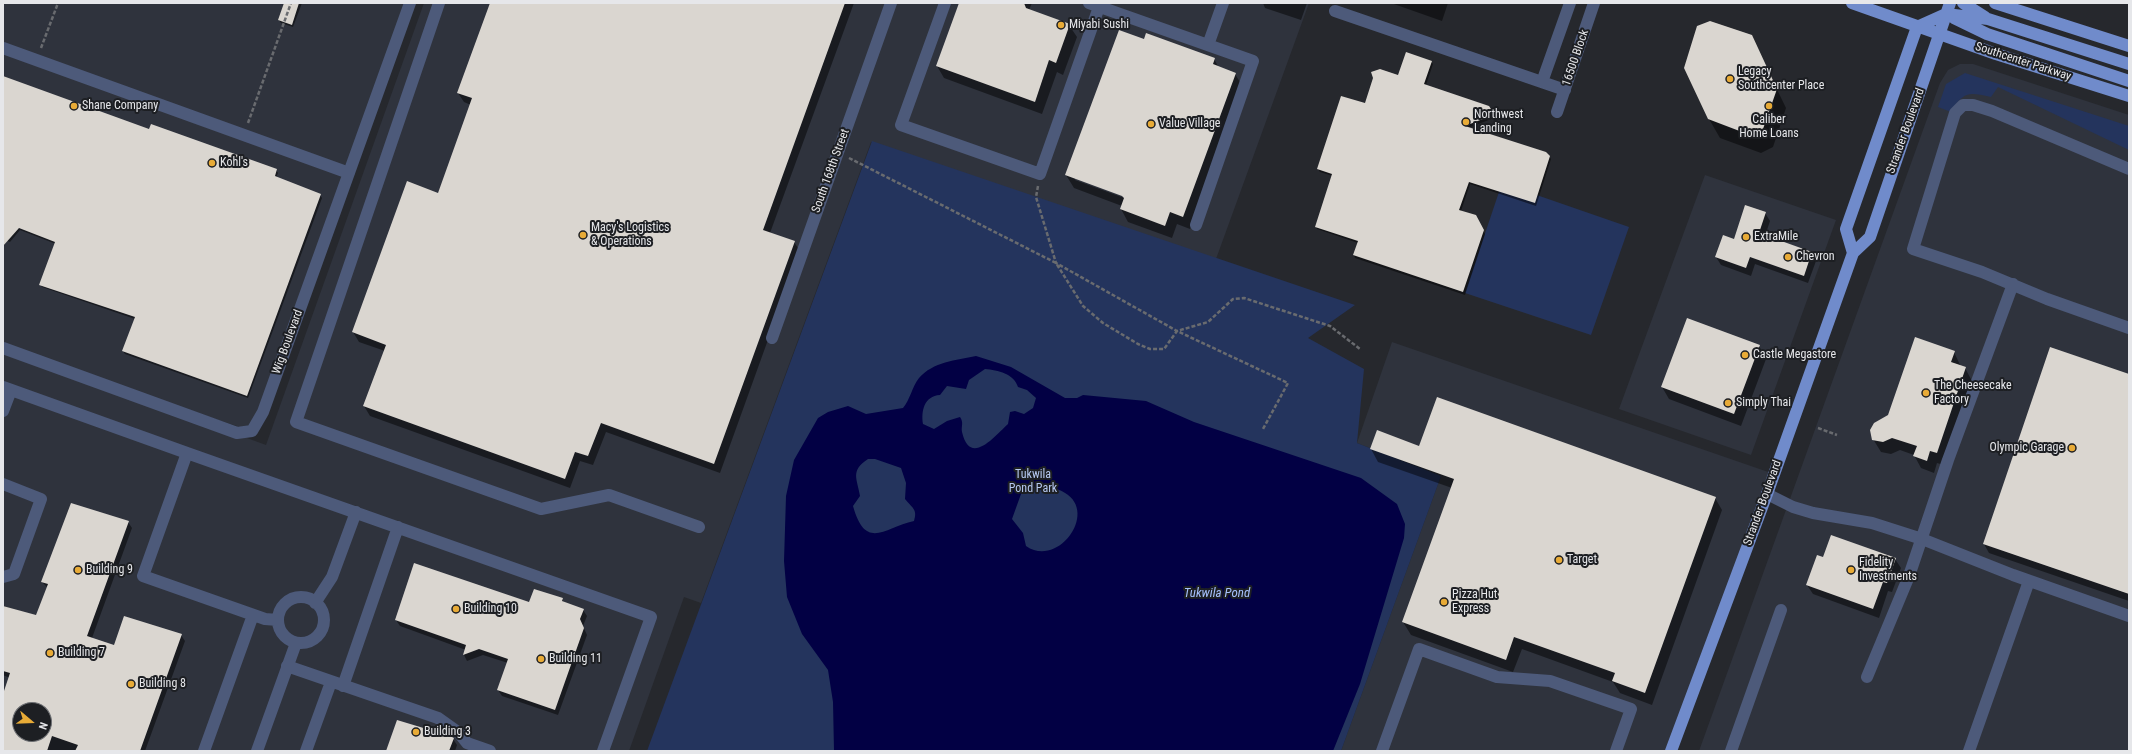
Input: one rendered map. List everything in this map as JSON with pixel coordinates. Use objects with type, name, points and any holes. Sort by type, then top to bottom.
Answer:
[{"type":"main road","name":"Southcenter Parkway","points":[[1852,3],[1940,35],[2129,96]]},
{"type":"main road","points":[[1963,3],[1988,19]]},
{"type":"main road","points":[[1995,3],[2129,46]]},
{"type":"main road","points":[[1948,9],[1987,34],[2129,81]]},
{"type":"main road","points":[[1917,27],[1948,9],[1988,19],[2129,64]]},
{"type":"main road","name":"Strander Boulevard","points":[[1671,751],[1767,494],[1853,253],[1870,237],[1948,9]]},
{"type":"main road","name":"Strander Boulevard","points":[[1853,253],[1846,229],[1917,27]]},
{"type":"street","name":"Wig Boulevard","points":[[3,348],[237,432],[252,431],[263,412],[410,3]]},
{"type":"street","points":[[439,3],[296,422],[541,509],[609,495],[699,527]]},
{"type":"street","name":"South 168th Street","points":[[772,338],[891,3]]},
{"type":"street","points":[[945,3],[901,125],[1040,174],[1094,5],[1253,61],[1196,225]]},
{"type":"street","points":[[1208,45],[1223,3]]},
{"type":"street","points":[[1542,82],[1570,3]]},
{"type":"street","name":"16500 Block","points":[[1557,112],[1594,3]]},
{"type":"street","points":[[1335,11],[1565,90]]},
{"type":"street","points":[[3,48],[349,173]]},
{"type":"street","points":[[2129,169],[1996,113],[1974,105],[1963,105],[1954,113],[1913,249],[2013,284],[2047,299],[2129,328]]},
{"type":"street","points":[[1867,677],[1881,646],[1922,539],[1948,460],[2013,284]]},
{"type":"street","points":[[3,411],[7,389],[651,617],[603,751]]},
{"type":"street","points":[[187,453],[143,576],[265,619],[278,620]]},
{"type":"street","points":[[3,484],[41,499],[14,574],[3,577]]},
{"type":"street","points":[[1767,494],[1793,506],[1813,512],[1872,523],[1922,539],[2029,581],[2129,616]]},
{"type":"street","points":[[315,602],[332,577],[356,512]]},
{"type":"street","points":[[343,686],[398,527]]},
{"type":"street","points":[[1969,751],[2029,581]]},
{"type":"street","points":[[305,598],[315,602],[322,611],[323,618],[321,632],[310,641],[296,643],[283,635],[278,620],[283,605],[289,600],[305,598]]},
{"type":"street","points":[[1731,751],[1781,610]]},
{"type":"street","points":[[204,751],[252,614]]},
{"type":"street","points":[[257,751],[296,643]]},
{"type":"street","points":[[1382,751],[1419,649],[1497,677],[1550,681],[1631,709],[1616,751]]},
{"type":"street","points":[[287,666],[438,718],[459,733],[467,743],[490,751]]},
{"type":"street","points":[[306,751],[331,682]]},
{"type":"path","points":[[37,60],[58,3]]},
{"type":"path","points":[[244,135],[291,3]]},
{"type":"path","points":[[838,153],[1056,263],[1177,331],[1288,383],[1263,429]]},
{"type":"path","points":[[1040,174],[1036,197],[1056,263],[1083,306],[1120,335],[1150,349],[1164,349],[1177,331],[1208,322],[1233,299],[1244,298],[1330,326],[1360,349]]},
{"type":"path","points":[[1818,428],[1837,435]]},
{"type":"shaded area","points":[[3,3],[410,3],[252,431],[37,361],[266,445],[424,3],[1309,3],[1216,259],[871,142],[701,603],[684,597],[629,751],[3,751]]},
{"type":"shaded area","points":[[1960,64],[1973,64],[2129,115],[2129,751],[1699,751],[1940,83],[1948,70]]},
{"type":"shaded area","points":[[1705,175],[1836,220],[1751,455],[1619,409]]},
{"type":"shaded area","points":[[1392,342],[1774,474],[1674,751],[1341,751],[1441,476],[1357,443]]},
{"type":"green space","points":[[1965,73],[2129,126],[2129,150],[1998,87],[1991,97],[1972,94],[1963,97],[1951,112],[1938,107],[1946,84]]},
{"type":"green space","name":"Tukwila Pond Park","points":[[872,141],[1355,305],[1308,338],[1364,369],[1357,443],[1441,476],[1341,751],[647,751]]},
{"type":"green space","points":[[1502,183],[1629,227],[1591,335],[1465,293]]},
{"type":"water","name":"Tukwila Pond","points":[[976,356],[1011,367],[1065,398],[1077,398],[1083,395],[1146,401],[1194,422],[1361,478],[1397,504],[1405,524],[1404,538],[1360,684],[1333,751],[834,751],[833,702],[828,670],[802,634],[787,597],[784,561],[786,496],[794,460],[818,418],[828,412],[848,406],[866,414],[903,408],[919,378],[931,368],[945,362]],"holes":[[[985,369],[995,370],[1005,374],[1013,379],[1018,387],[1027,390],[1036,398],[1033,408],[1024,414],[1015,411],[1010,412],[1008,424],[990,441],[977,448],[971,447],[966,442],[962,432],[960,417],[947,421],[934,429],[923,424],[923,409],[930,398],[940,395],[947,386],[966,389],[969,380]],[[868,459],[875,459],[901,468],[906,483],[905,499],[915,511],[914,521],[878,533],[870,533],[864,529],[858,520],[853,506],[860,496],[856,475],[862,463]],[[1036,486],[1060,490],[1073,500],[1078,513],[1075,527],[1067,539],[1055,548],[1041,551],[1026,546],[1023,533],[1012,519],[1021,494]]]},
{"type":"building","points":[[284,3],[299,3],[292,25],[278,20]]},
{"type":"building","name":"Macy's Logistics & Operations","points":[[490,3],[845,3],[763,230],[795,241],[714,464],[601,423],[588,456],[575,452],[565,479],[363,406],[386,345],[352,332],[407,181],[438,193],[472,98],[457,93]]},
{"type":"building","points":[[959,3],[1024,3],[1026,8],[1070,24],[1056,63],[1049,60],[1035,102],[936,66]]},
{"type":"building","name":"Legacy Southcenter Place","points":[[1710,21],[1752,35],[1777,89],[1763,129],[1750,135],[1708,119],[1684,68],[1697,26]]},
{"type":"building","name":"Value Village","points":[[1119,30],[1144,39],[1146,33],[1215,58],[1213,64],[1236,73],[1183,217],[1170,212],[1165,226],[1120,209],[1124,198],[1122,196],[1065,175]]},
{"type":"building","points":[[1406,52],[1432,61],[1424,84],[1489,106],[1493,115],[1465,126],[1546,152],[1550,156],[1535,203],[1469,182],[1459,210],[1476,215],[1484,230],[1463,292],[1353,255],[1358,241],[1315,227],[1332,174],[1317,169],[1341,96],[1365,103],[1373,78],[1371,72],[1380,69],[1398,75]]},
{"type":"building","points":[[3,76],[149,129],[151,124],[277,169],[275,176],[321,194],[247,396],[122,351],[135,317],[39,285],[55,242],[19,228],[3,246]]},
{"type":"building","points":[[1745,205],[1766,212],[1759,233],[1812,252],[1804,276],[1750,257],[1746,268],[1715,257],[1723,235],[1734,239]]},
{"type":"building","points":[[1687,318],[1760,345],[1734,414],[1661,387]]},
{"type":"building","name":"The Cheesecake Factory","points":[[1915,337],[1955,351],[1951,362],[1966,367],[1937,453],[1930,451],[1927,461],[1913,456],[1917,446],[1892,438],[1883,442],[1872,440],[1870,430],[1874,423],[1888,415]]},
{"type":"building","name":"Olympic Garage","points":[[2050,347],[2129,374],[2129,594],[1983,544]]},
{"type":"building","name":"Target","points":[[1437,397],[1716,497],[1645,693],[1612,681],[1615,673],[1514,637],[1506,660],[1402,622],[1454,479],[1370,449],[1377,430],[1419,446]]},
{"type":"building","points":[[71,503],[129,521],[87,636],[114,645],[124,616],[182,634],[140,751],[75,751],[78,745],[52,736],[52,702],[12,702],[12,742],[50,742],[47,751],[3,751],[3,694],[10,673],[3,671],[3,606],[36,615],[48,584],[41,582]]},
{"type":"building","name":"Fidelity Investments","points":[[1831,535],[1896,558],[1887,583],[1883,582],[1873,609],[1806,585],[1817,555],[1823,557]]},
{"type":"building","points":[[414,563],[529,602],[534,589],[563,598],[562,601],[584,609],[580,619],[584,628],[555,710],[497,690],[508,659],[479,649],[463,655],[466,645],[395,620]]},
{"type":"building","name":"Building 3","points":[[397,720],[454,738],[449,751],[386,751]]},
{"type":"place","name":"Miyabi Sushi","points":[[1061,25]]},
{"type":"place","name":"Legacy Southcenter Place","points":[[1730,79]]},
{"type":"place","name":"Shane Company","points":[[74,106]]},
{"type":"place","name":"Caliber Home Loans","points":[[1769,106]]},
{"type":"place","name":"Northwest Landing","points":[[1466,122]]},
{"type":"place","name":"Value Village","points":[[1151,124]]},
{"type":"place","name":"Kohl's","points":[[212,163]]},
{"type":"place","name":"Macy's Logistics & Operations","points":[[583,235]]},
{"type":"place","name":"ExtraMile","points":[[1746,237]]},
{"type":"place","name":"Chevron","points":[[1788,257]]},
{"type":"place","name":"Castle Megastore","points":[[1745,355]]},
{"type":"place","name":"The Cheesecake Factory","points":[[1926,393]]},
{"type":"place","name":"Simply Thai","points":[[1728,403]]},
{"type":"place","name":"Olympic Garage","points":[[2072,448]]},
{"type":"place","name":"Target","points":[[1559,560]]},
{"type":"place","name":"Building 9","points":[[78,570]]},
{"type":"place","name":"Fidelity Investments","points":[[1851,570]]},
{"type":"place","name":"Pizza Hut Express","points":[[1444,602]]},
{"type":"place","name":"Building 10","points":[[456,609]]},
{"type":"place","name":"Building 7","points":[[50,653]]},
{"type":"place","name":"Building 11","points":[[541,659]]},
{"type":"place","name":"Building 8","points":[[131,684]]},
{"type":"place","name":"Building 3","points":[[416,732]]}]
